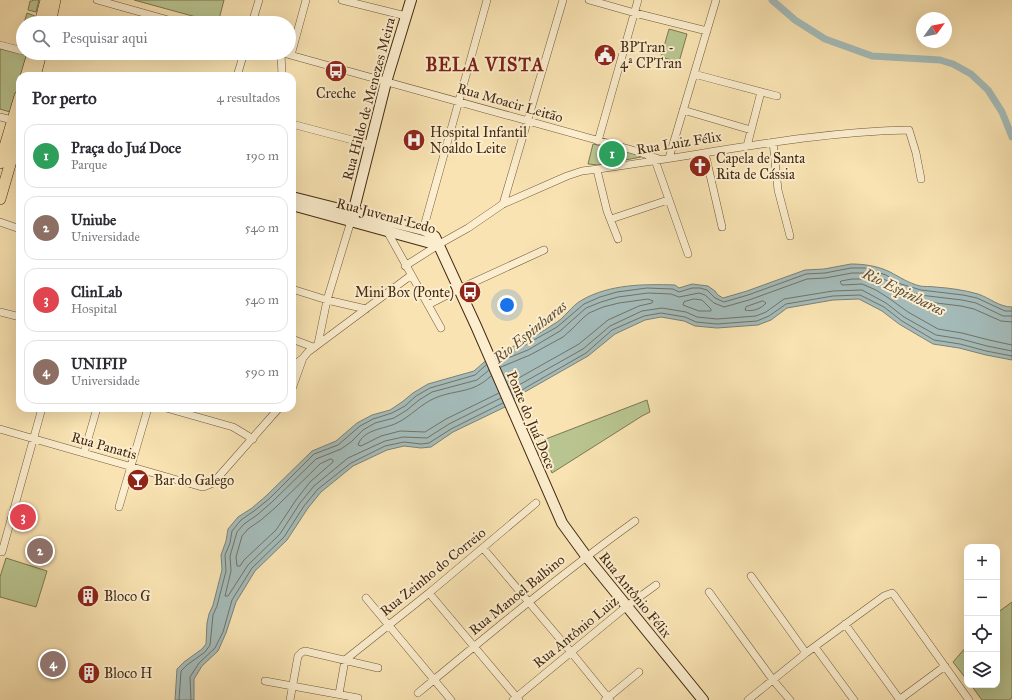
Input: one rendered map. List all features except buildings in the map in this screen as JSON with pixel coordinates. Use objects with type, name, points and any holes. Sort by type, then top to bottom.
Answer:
[{"type":"main road","points":[[42,16],[46,0]]},
{"type":"main road","points":[[52,16],[55,0]]},
{"type":"main road","name":"Rua Hildo de Menezes Meira","points":[[352,216],[386,82],[411,0]]},
{"type":"main road","points":[[27,72],[30,60]]},
{"type":"main road","points":[[33,60],[34,72]]},
{"type":"main road","points":[[0,163],[16,121]]},
{"type":"main road","points":[[0,199],[16,144]]},
{"type":"main road","name":"Rua Juvenal Ledo","points":[[296,198],[352,216],[387,231],[438,245]]},
{"type":"main road","name":"Rua Juvenal Ledo","points":[[296,207],[423,230],[430,233],[434,237],[438,245]]},
{"type":"main road","name":"Ponte do Juá Doce","points":[[438,245],[476,326],[552,503]]},
{"type":"main road","name":"Rua Antônio Félix","points":[[552,503],[567,532],[703,700]]},
{"type":"street","points":[[97,0],[154,16]]},
{"type":"street","points":[[254,16],[259,0]]},
{"type":"street","points":[[296,37],[306,0]]},
{"type":"street","points":[[342,0],[406,16]]},
{"type":"street","points":[[423,230],[487,0]]},
{"type":"street","points":[[503,204],[528,122],[562,0]]},
{"type":"street","points":[[589,0],[707,31]]},
{"type":"street","points":[[598,141],[638,0]]},
{"type":"street","points":[[669,158],[716,0]]},
{"type":"street","points":[[0,45],[16,49]]},
{"type":"street","name":"Rua Moacir Leitão","points":[[296,56],[636,151],[657,160]]},
{"type":"street","points":[[238,72],[242,60]]},
{"type":"street","points":[[282,60],[282,72]]},
{"type":"street","points":[[694,74],[777,96]]},
{"type":"street","points":[[747,146],[761,92]]},
{"type":"street","points":[[683,110],[751,130]]},
{"type":"street","points":[[0,117],[16,121]]},
{"type":"street","points":[[296,125],[371,145]]},
{"type":"street","name":"Rua Luiz Félix","points":[[405,266],[468,228],[503,204],[582,171],[705,154],[773,142],[884,131],[909,130],[916,153],[921,179]]},
{"type":"street","points":[[773,142],[778,190],[790,236]]},
{"type":"street","points":[[705,154],[722,227]]},
{"type":"street","points":[[657,160],[668,200],[688,254]]},
{"type":"street","points":[[597,170],[604,199],[618,239]]},
{"type":"street","points":[[611,220],[668,200]]},
{"type":"street","name":"Rua Hildo de Menezes Meira","points":[[316,346],[327,300],[352,216]]},
{"type":"street","points":[[0,222],[16,228]]},
{"type":"street","points":[[387,231],[410,276],[441,328]]},
{"type":"street","points":[[428,305],[544,250]]},
{"type":"street","points":[[296,363],[304,358],[316,346],[410,276]]},
{"type":"street","points":[[296,290],[327,300],[366,309]]},
{"type":"street","points":[[0,312],[16,316]]},
{"type":"street","points":[[296,340],[316,346]]},
{"type":"street","points":[[296,379],[304,358]]},
{"type":"street","points":[[1,552],[41,412]]},
{"type":"street","points":[[84,453],[96,412]]},
{"type":"street","points":[[119,507],[147,412]]},
{"type":"street","points":[[180,412],[234,427],[253,439],[276,412]]},
{"type":"street","name":"Rua Panatis","points":[[0,429],[202,487],[213,483],[253,439]]},
{"type":"street","name":"Rua Zeinho do Correio","points":[[345,660],[429,593],[536,502]]},
{"type":"street","name":"Rua Manoel Balbino","points":[[418,693],[586,556],[635,521]]},
{"type":"street","points":[[483,548],[571,652],[608,699],[639,672]]},
{"type":"street","points":[[751,576],[806,654]]},
{"type":"street","name":"Rua Antônio Luiz","points":[[516,699],[627,606],[656,585]]},
{"type":"street","points":[[709,592],[790,700]]},
{"type":"street","points":[[429,593],[516,699]]},
{"type":"street","points":[[748,700],[845,624],[884,596],[892,593],[969,700]]},
{"type":"street","points":[[366,598],[451,700]]},
{"type":"street","points":[[845,624],[899,700],[945,666]]},
{"type":"street","points":[[816,647],[854,700]]},
{"type":"street","points":[[290,700],[298,656],[302,652],[305,651],[378,668]]},
{"type":"street","points":[[339,694],[345,660]]},
{"type":"street","points":[[265,681],[358,698]]},
{"type":"green space","points":[[39,0],[36,12],[28,10],[30,1]]},
{"type":"green space","points":[[134,0],[224,0],[220,16],[192,16]]},
{"type":"green space","points":[[27,13],[35,16],[26,16]]},
{"type":"green space","points":[[669,29],[687,34],[679,62],[661,57]]},
{"type":"green space","points":[[0,48],[16,52],[16,60],[26,60],[23,72],[16,72],[16,94],[10,112],[0,109]]},
{"type":"green space","points":[[593,144],[640,155],[641,157],[599,165],[588,164]]},
{"type":"green space","points":[[647,400],[650,412],[552,473],[538,442]]},
{"type":"green space","points":[[6,558],[47,571],[36,607],[0,597],[0,577]]},
{"type":"green space","points":[[1012,602],[1012,698],[1009,700],[982,700],[973,688],[1000,688],[1000,611]]},
{"type":"green space","points":[[964,649],[964,676],[953,662]]},
{"type":"water","name":"Rio Espinharas","points":[[851,264],[881,268],[916,285],[962,290],[982,296],[1003,306],[1012,307],[1012,360],[959,348],[933,344],[899,324],[882,311],[859,299],[833,300],[787,308],[771,320],[758,325],[717,328],[695,326],[684,321],[661,317],[645,320],[615,334],[588,356],[516,397],[511,402],[491,355],[517,345],[536,335],[558,321],[582,300],[604,291],[639,285],[675,285],[679,288],[692,284],[708,286],[723,298],[805,270],[824,269]]},
{"type":"water","points":[[491,356],[511,402],[505,407],[453,432],[431,447],[421,448],[404,446],[387,450],[353,466],[321,492],[308,508],[287,540],[255,571],[236,602],[226,633],[218,651],[202,666],[194,679],[194,700],[175,700],[177,669],[206,644],[207,623],[222,570],[221,555],[228,529],[238,517],[266,496],[312,451],[336,441],[357,423],[372,415],[390,410],[428,384],[474,371]]},
{"type":"waterway","points":[[772,0],[795,20],[825,39],[872,56],[940,60],[953,64],[971,74],[988,90],[1002,112],[1012,137]]},
{"type":"place","name":"BPTran - 4ª CPTran","points":[[605,55]]},
{"type":"place","name":"Creche","points":[[336,71]]},
{"type":"place","name":"Hospital Infantil Noaldo Leite","points":[[414,140]]},
{"type":"place","name":"Praça do Juá Doce","points":[[612,154]]},
{"type":"place","name":"Capela de Santa Rita de Cássia","points":[[700,166]]},
{"type":"place","name":"Mini Box (Ponte)","points":[[470,292]]},
{"type":"place","name":"Bar do Galego","points":[[138,480]]},
{"type":"place","name":"ClinLab","points":[[23,517]]},
{"type":"place","name":"Uniube","points":[[40,551]]},
{"type":"place","name":"Bloco G","points":[[88,596]]},
{"type":"place","name":"UNIFIP","points":[[53,664]]},
{"type":"place","name":"Bloco H","points":[[89,673]]},
{"type":"district","name":"BELA VISTA","points":[[485,65]]}]
